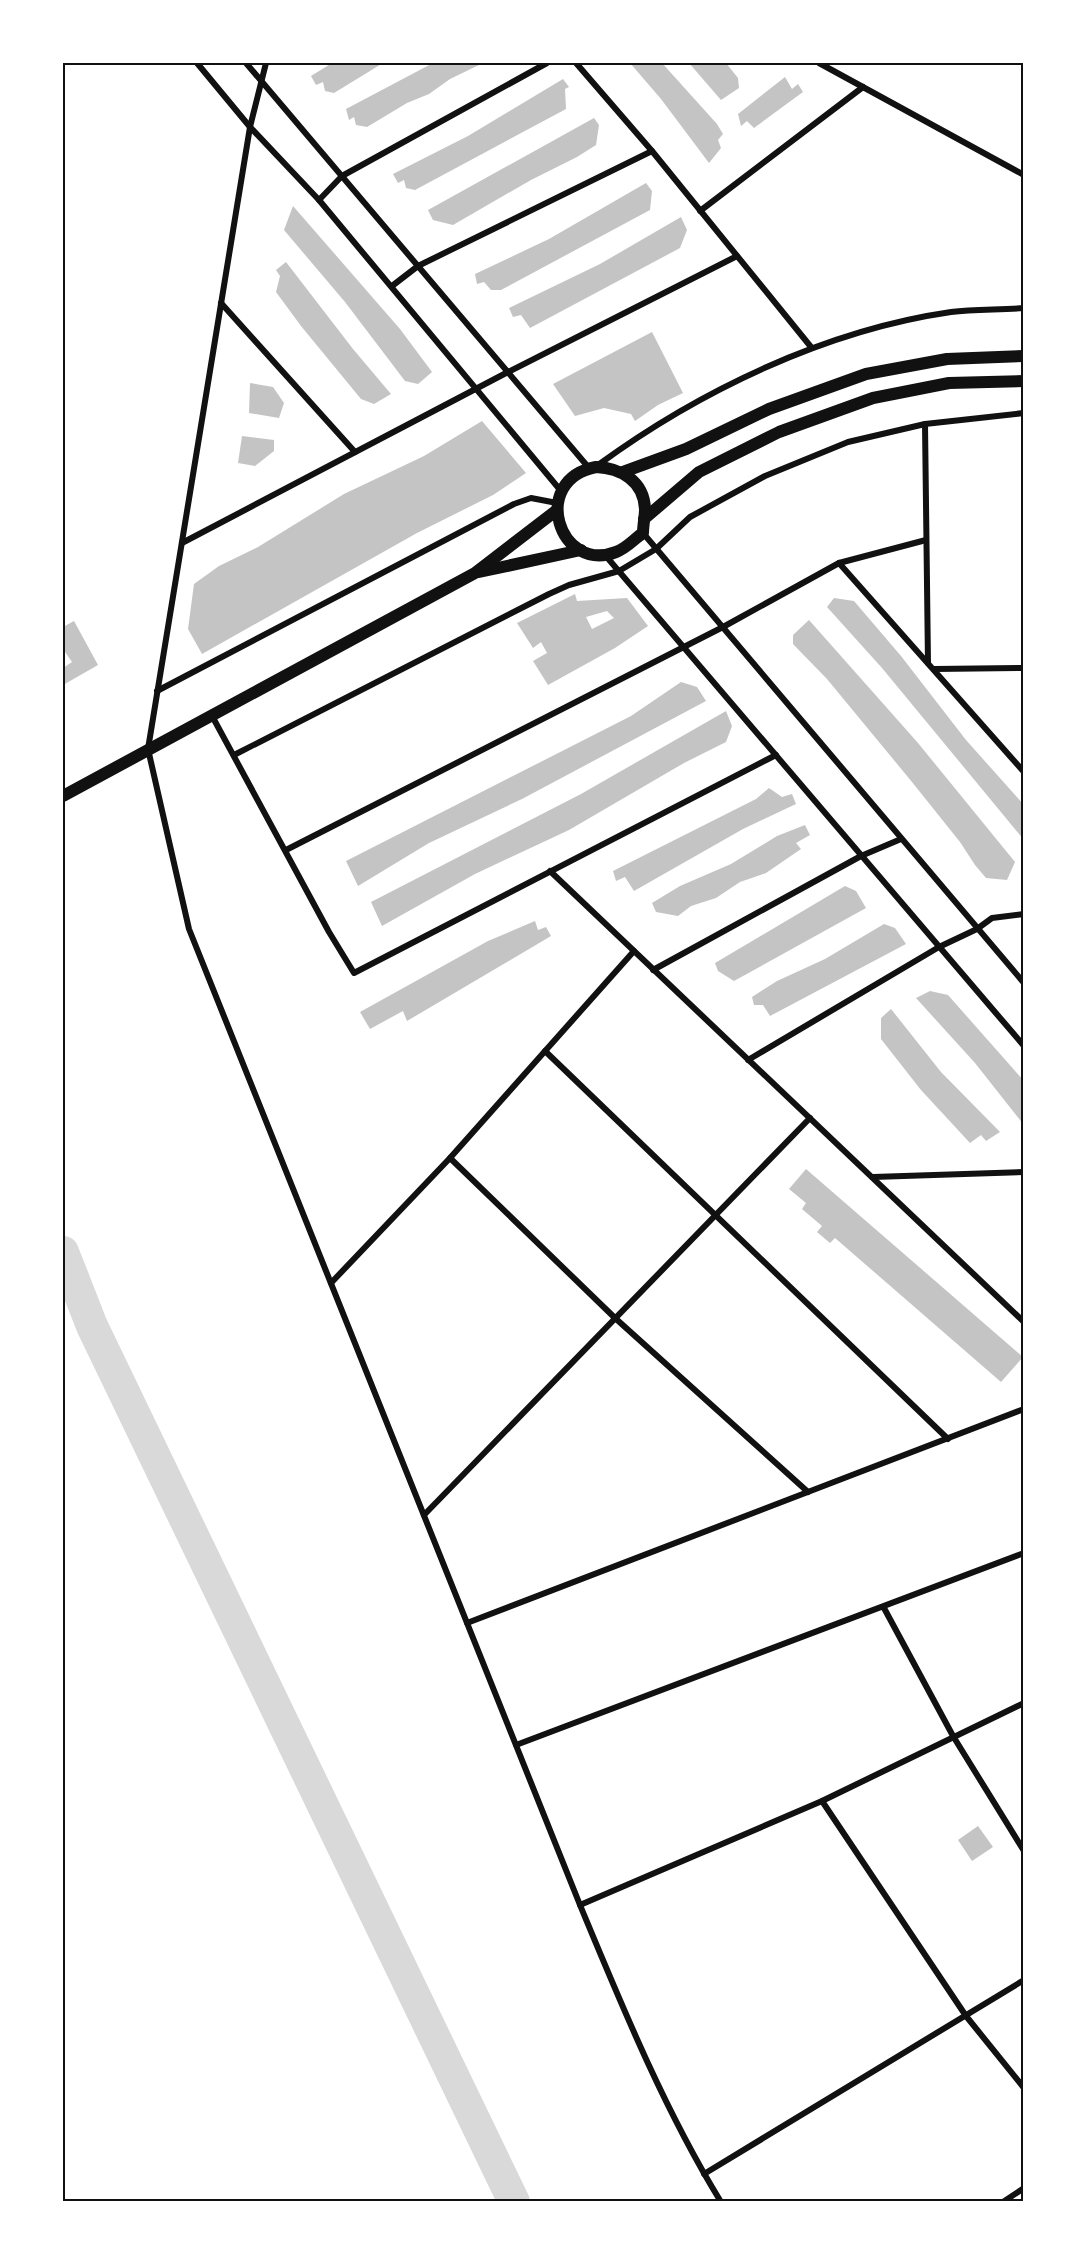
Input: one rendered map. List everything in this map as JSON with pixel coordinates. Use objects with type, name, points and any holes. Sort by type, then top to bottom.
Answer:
[{"type":"main road","points":[[623,472],[686,449],[769,409],[866,374],[947,359],[1024,356]]},
{"type":"main road","points":[[644,519],[699,472],[779,432],[873,398],[948,383],[1024,381]]},
{"type":"main road","points":[[63,795],[475,573],[558,502],[568,481],[592,468],[610,468],[623,472],[631,479],[643,497],[643,532],[626,547],[604,555],[581,550],[475,573]]},
{"type":"main road","points":[[558,502],[563,534],[581,550]]},
{"type":"street","points":[[197,63],[250,127],[320,200],[478,388],[558,502]]},
{"type":"street","points":[[246,63],[592,468],[636,438],[712,394],[811,347],[914,319],[953,312],[1024,308]]},
{"type":"street","points":[[320,200],[342,176],[547,63]]},
{"type":"street","points":[[576,63],[652,151],[811,347]]},
{"type":"street","points":[[819,63],[1024,176]]},
{"type":"street","points":[[267,64],[250,127],[148,749],[189,929],[580,1905],[634,2034],[704,2175],[721,2202]]},
{"type":"street","points":[[700,211],[863,87]]},
{"type":"street","points":[[392,286],[418,266],[652,151]]},
{"type":"street","points":[[182,543],[508,372],[737,256]]},
{"type":"street","points":[[221,303],[355,452]]},
{"type":"street","points":[[234,755],[549,594],[569,585],[619,571],[656,549],[690,517],[765,476],[848,442],[925,424],[1024,413]]},
{"type":"street","points":[[925,424],[928,663]]},
{"type":"street","points":[[157,691],[514,504],[531,498],[558,502]]},
{"type":"street","points":[[643,532],[1024,983]]},
{"type":"street","points":[[286,850],[723,627],[839,563],[926,540]]},
{"type":"street","points":[[604,555],[1024,1046]]},
{"type":"street","points":[[839,563],[1024,772]]},
{"type":"street","points":[[934,669],[1024,668]]},
{"type":"street","points":[[211,714],[329,932],[354,973],[776,755]]},
{"type":"street","points":[[653,970],[861,856],[901,839]]},
{"type":"street","points":[[550,871],[1024,1322]]},
{"type":"street","points":[[748,1060],[939,947],[977,929],[992,918],[1024,914]]},
{"type":"street","points":[[331,1283],[450,1158],[634,951]]},
{"type":"street","points":[[545,1051],[948,1439]]},
{"type":"street","points":[[424,1515],[810,1118]]},
{"type":"street","points":[[450,1158],[615,1318],[808,1492]]},
{"type":"street","points":[[873,1177],[1024,1172]]},
{"type":"street","points":[[467,1623],[1024,1409]]},
{"type":"street","points":[[516,1745],[884,1608],[1024,1553]]},
{"type":"street","points":[[884,1608],[953,1736],[1024,1851]]},
{"type":"street","points":[[580,1905],[822,1801],[1024,1703]]},
{"type":"street","points":[[822,1801],[966,2016],[1024,2088]]},
{"type":"street","points":[[704,2175],[1024,1980]]},
{"type":"street","points":[[1003,2202],[1024,2188]]},
{"type":"building","points":[[332,63],[383,63],[334,93],[325,91],[323,82],[316,85],[311,76]]},
{"type":"building","points":[[433,63],[483,63],[450,79],[429,94],[407,103],[367,127],[356,125],[354,117],[349,120],[346,109]]},
{"type":"building","points":[[630,63],[662,63],[717,124],[723,134],[718,140],[721,148],[709,163],[661,99]]},
{"type":"building","points":[[689,63],[726,63],[738,78],[739,88],[721,100]]},
{"type":"building","points":[[785,77],[792,89],[798,84],[803,92],[754,128],[747,121],[741,126],[738,114]]},
{"type":"building","points":[[563,79],[569,87],[565,89],[566,109],[415,190],[406,188],[404,180],[398,183],[393,174],[468,136]]},
{"type":"building","points":[[594,118],[599,125],[596,145],[453,225],[433,220],[428,210]]},
{"type":"building","points":[[646,183],[652,191],[650,210],[501,290],[491,290],[484,282],[477,284],[475,274],[549,239]]},
{"type":"building","points":[[293,206],[400,329],[432,372],[418,384],[405,381],[345,302],[284,230]]},
{"type":"building","points":[[681,217],[687,230],[680,248],[530,328],[521,315],[513,317],[509,308],[600,264]]},
{"type":"building","points":[[286,262],[391,394],[374,404],[361,399],[301,326],[276,292],[280,276],[276,270]]},
{"type":"building","points":[[652,332],[683,393],[658,405],[635,421],[631,414],[604,408],[575,416],[553,384]]},
{"type":"building","points":[[250,383],[273,387],[284,403],[279,418],[249,413]]},
{"type":"building","points":[[482,421],[526,473],[493,495],[417,533],[202,654],[188,629],[194,584],[219,566],[258,547],[344,494],[424,456]]},
{"type":"building","points":[[242,436],[274,440],[274,451],[255,466],[238,463]]},
{"type":"building","points":[[575,594],[577,601],[627,598],[648,626],[615,648],[548,685],[533,661],[547,653],[541,642],[533,648],[517,623]],"holes":[[[607,611],[614,618],[592,629],[586,617]]]},
{"type":"building","points":[[834,598],[854,601],[901,656],[966,740],[1024,805],[1024,840],[882,668],[827,607]]},
{"type":"building","points":[[809,620],[918,743],[1015,862],[1007,880],[986,878],[912,782],[827,679],[793,644],[793,635]]},
{"type":"building","points":[[74,621],[98,665],[63,685],[63,668],[72,662],[63,649],[63,627]]},
{"type":"building","points":[[681,682],[697,687],[706,701],[522,799],[429,843],[358,886],[346,861],[631,716]]},
{"type":"building","points":[[726,711],[732,726],[726,742],[684,763],[569,830],[475,874],[382,926],[371,902],[581,794]]},
{"type":"building","points":[[769,788],[782,797],[792,794],[796,804],[743,829],[634,891],[625,877],[616,881],[613,871],[756,799]]},
{"type":"building","points":[[805,825],[810,835],[796,843],[801,849],[766,873],[740,882],[716,898],[691,906],[678,916],[656,912],[652,903],[680,886],[731,864],[777,836]]},
{"type":"building","points":[[845,886],[856,891],[866,908],[734,981],[718,971],[715,963]]},
{"type":"building","points":[[535,921],[538,930],[546,927],[551,936],[407,1021],[403,1011],[370,1029],[360,1012],[488,941]]},
{"type":"building","points":[[884,924],[895,928],[906,944],[770,1016],[763,1005],[754,1005],[752,997],[777,981],[825,959]]},
{"type":"building","points":[[930,991],[948,995],[1024,1081],[1024,1125],[975,1063],[916,998]]},
{"type":"building","points":[[891,1009],[941,1072],[1000,1132],[986,1141],[981,1135],[970,1143],[921,1090],[881,1039],[881,1018]]},
{"type":"building","points":[[806,1169],[1023,1357],[1001,1382],[835,1238],[830,1243],[817,1232],[822,1226],[802,1209],[806,1203],[789,1189]]},
{"type":"building","points":[[978,1826],[993,1847],[972,1861],[958,1840]]},
{"type":"waterway","points":[[63,1252],[92,1326],[514,2202]]}]
